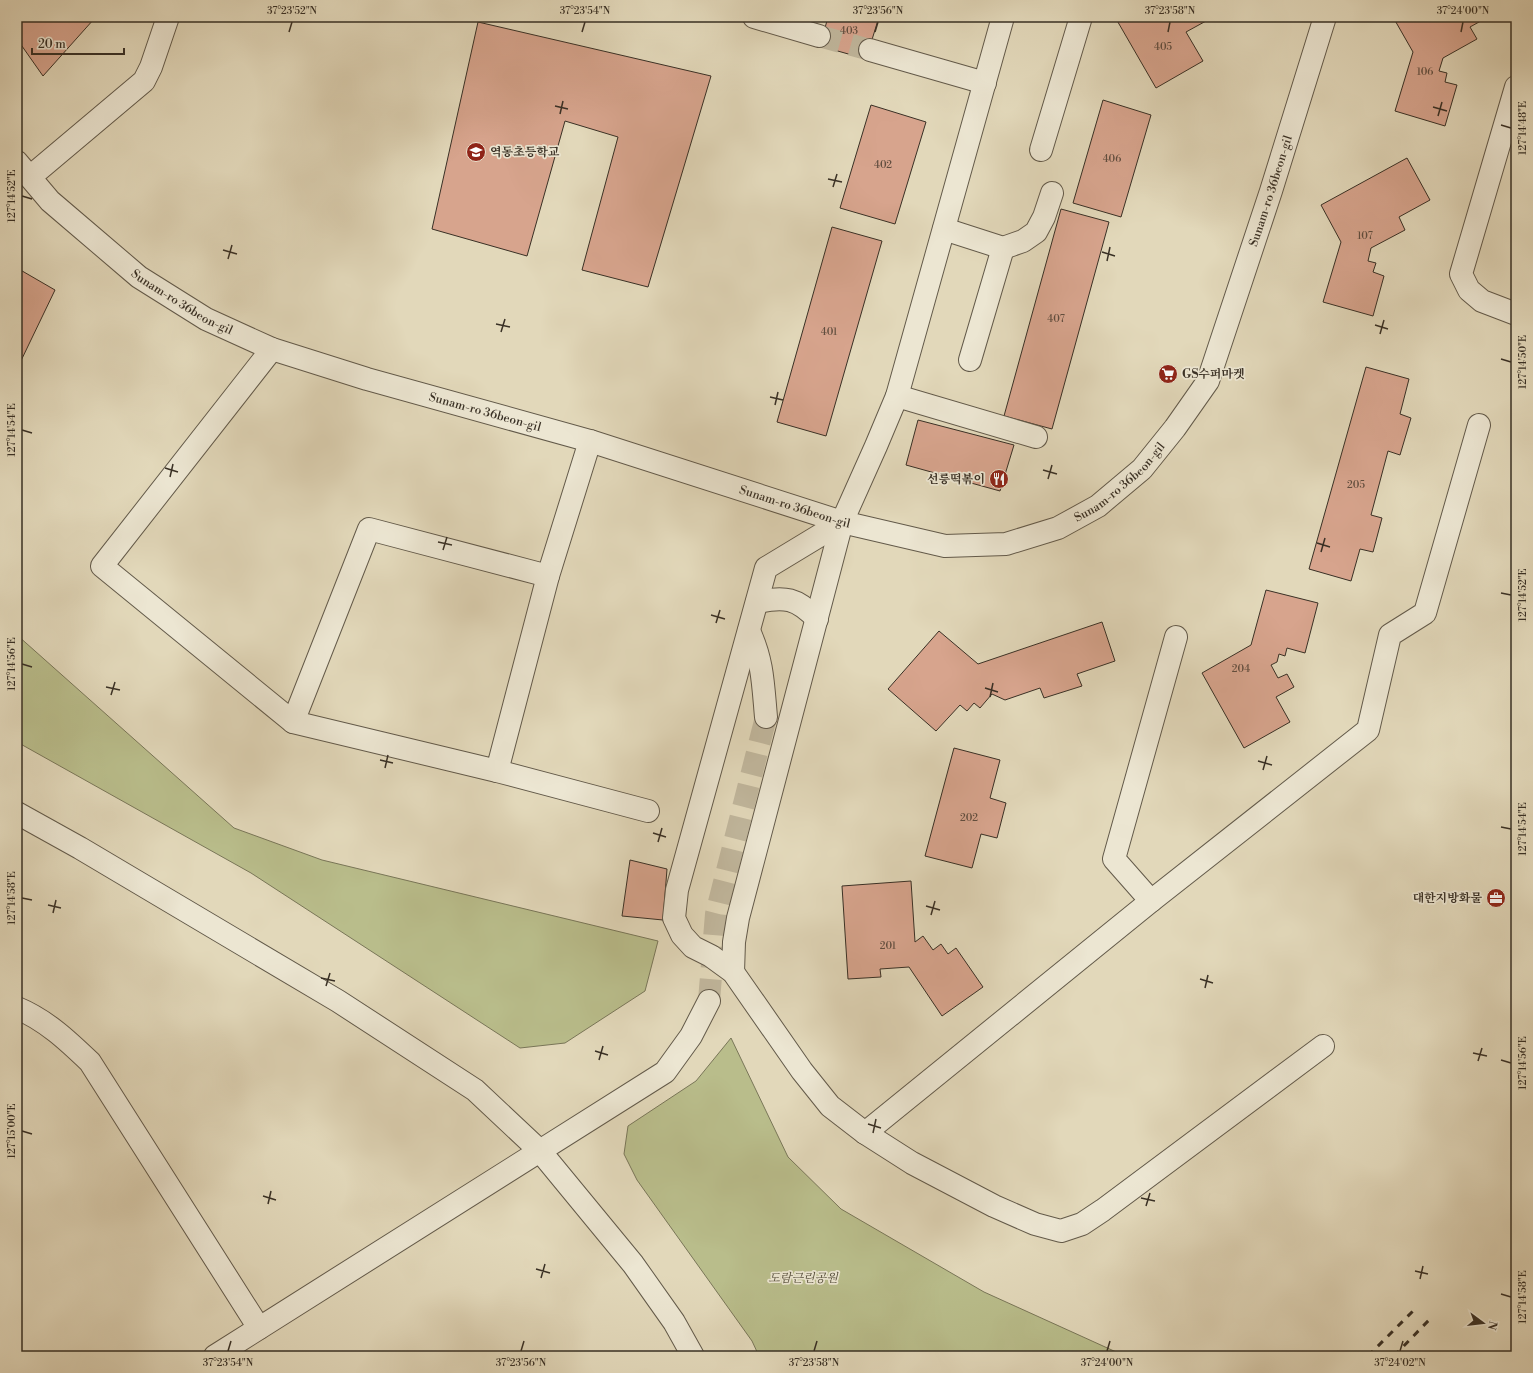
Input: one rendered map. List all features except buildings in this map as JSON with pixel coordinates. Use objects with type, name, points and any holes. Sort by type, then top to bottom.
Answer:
[{"type":"street","points":[[23,170],[144,81],[151,67],[168,17]]},
{"type":"street","points":[[754,17],[819,36]]},
{"type":"street","points":[[733,972],[734,942],[738,918],[842,522],[897,396],[1003,17]]},
{"type":"street","points":[[1042,150],[1081,17]]},
{"type":"street","name":"Sunam-ro 36beon-gil","points":[[23,170],[50,201],[139,277],[206,319],[272,349],[367,379],[590,441],[842,522],[945,546],[1006,544],[1058,528],[1098,506],[1142,469],[1175,428],[1208,381],[1271,191],[1325,17]]},
{"type":"street","points":[[870,50],[985,83]]},
{"type":"street","points":[[1516,87],[1461,274],[1468,290],[1482,301],[1516,314]]},
{"type":"street","points":[[944,229],[1003,248],[1023,242],[1036,232],[1044,217],[1052,193]]},
{"type":"street","points":[[970,360],[1003,248]]},
{"type":"street","points":[[272,349],[102,566],[293,722],[648,811]]},
{"type":"street","points":[[897,396],[1036,438]]},
{"type":"street","points":[[865,1133],[1151,901],[1368,730],[1390,635],[1425,613],[1479,426]]},
{"type":"street","points":[[497,772],[548,576],[590,441]]},
{"type":"street","points":[[842,522],[766,568],[677,890],[674,918],[682,935],[692,947],[711,956],[733,972],[802,1071],[830,1106],[865,1133],[912,1163],[994,1206],[1035,1224],[1061,1231],[1082,1224],[1103,1210],[1324,1046]]},
{"type":"street","points":[[293,722],[369,529],[548,576]]},
{"type":"street","points":[[756,602],[776,598],[793,600],[806,607],[817,619]]},
{"type":"street","points":[[749,631],[758,649],[762,664],[766,717],[808,656]]},
{"type":"street","points":[[1151,901],[1114,859],[1176,637]]},
{"type":"street","points":[[17,814],[80,848],[338,1001],[475,1090],[540,1151],[633,1264],[674,1322],[693,1356]]},
{"type":"street","points":[[215,1356],[665,1072],[691,1036],[709,1001]]},
{"type":"street","points":[[17,1008],[34,1015],[57,1032],[90,1062],[259,1328]]},
{"type":"green space","points":[[17,635],[234,828],[322,860],[658,941],[645,991],[565,1043],[520,1048],[251,873],[17,742]]},
{"type":"green space","name":"도람근린공원","points":[[731,1038],[788,1157],[841,1209],[984,1292],[1125,1356],[759,1356],[752,1341],[637,1180],[624,1154],[628,1126],[696,1081]]},
{"type":"tunnel","points":[[819,36],[870,50]]},
{"type":"tunnel","points":[[709,1001],[716,914],[766,717]]},
{"type":"railway","points":[[1368,1356],[1417,1307]]},
{"type":"railway","points":[[1394,1356],[1429,1320]]},
{"type":"place","name":"역동초등학교","points":[[476,152]]},
{"type":"place","name":"GS수퍼마켓","points":[[1168,374]]},
{"type":"place","name":"선릉떡볶이","points":[[999,479]]},
{"type":"place","name":"대한지방화물","points":[[1496,898]]}]
